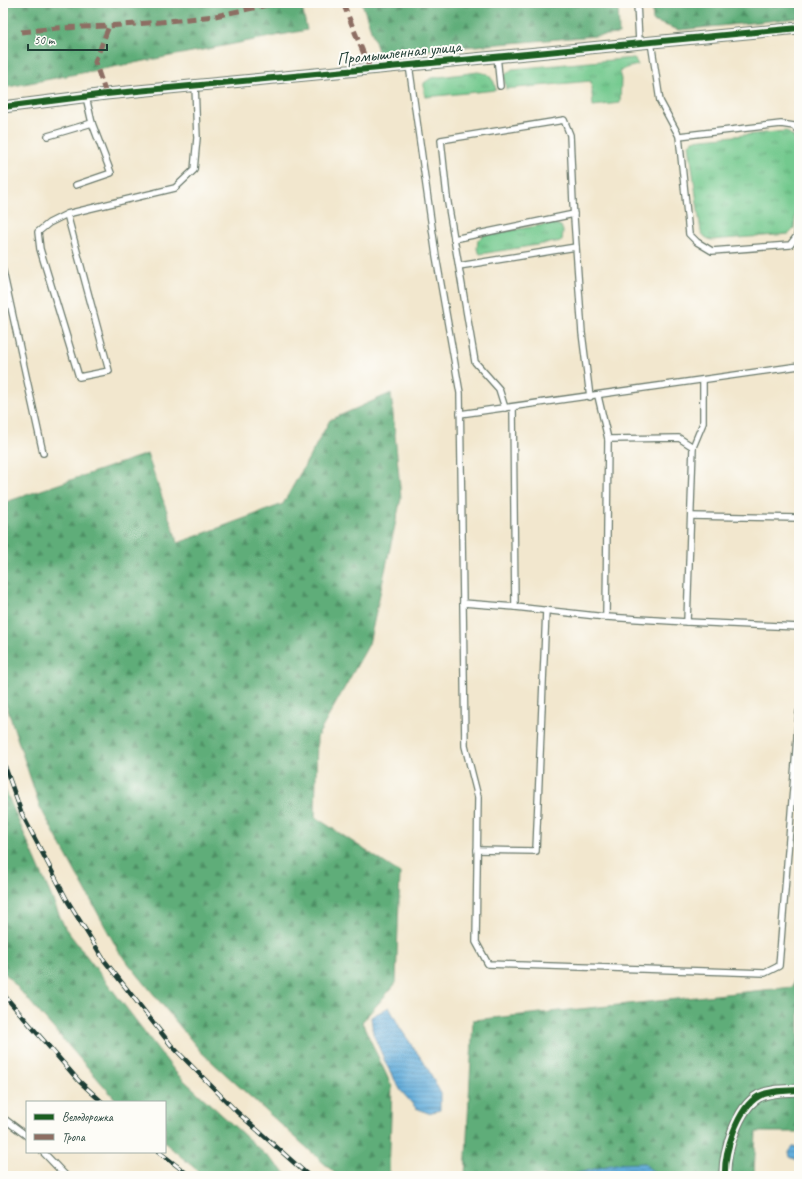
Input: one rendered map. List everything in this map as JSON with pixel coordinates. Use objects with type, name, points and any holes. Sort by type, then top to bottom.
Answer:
[{"type":"street","name":"Промышленная улица","points":[[3,107],[195,85],[799,28]]},
{"type":"street","points":[[725,1176],[726,1152],[743,1111],[759,1096],[771,1092],[799,1090]]},
{"type":"lane","points":[[637,3],[639,42]]},
{"type":"lane","points":[[651,41],[660,101],[679,136],[689,234],[697,242],[712,251],[790,245],[797,236],[799,222]]},
{"type":"lane","points":[[497,56],[500,86]]},
{"type":"lane","points":[[409,65],[436,256],[460,393],[465,746],[478,797],[476,942],[488,964],[765,973],[779,966],[799,712]]},
{"type":"lane","points":[[67,214],[109,371],[79,377],[40,248],[38,232],[49,223],[67,214],[175,188],[194,170],[197,138],[195,85]]},
{"type":"lane","points":[[76,186],[111,173],[92,123],[86,97]]},
{"type":"lane","points":[[505,408],[499,389],[475,362],[447,197],[441,140],[564,120],[570,135],[582,333],[590,397]]},
{"type":"lane","points":[[48,136],[92,123]]},
{"type":"lane","points":[[679,136],[781,124],[794,126],[799,132]]},
{"type":"lane","points":[[454,239],[574,214]]},
{"type":"lane","points":[[458,266],[576,246]]},
{"type":"lane","points":[[3,272],[44,454]]},
{"type":"lane","points":[[460,414],[598,396],[799,366]]},
{"type":"lane","points":[[688,622],[693,447],[703,423],[703,380]]},
{"type":"lane","points":[[598,396],[608,439],[606,616]]},
{"type":"lane","points":[[513,407],[515,607]]},
{"type":"lane","points":[[608,439],[678,438],[693,447]]},
{"type":"lane","points":[[691,516],[799,518]]},
{"type":"lane","points":[[463,603],[688,622],[799,627]]},
{"type":"lane","points":[[477,850],[536,851],[546,610]]},
{"type":"lane","points":[[3,1118],[26,1135]]},
{"type":"lane","points":[[44,1153],[66,1176]]},
{"type":"green space","points":[[3,3],[301,3],[307,30],[3,88]]},
{"type":"green space","points":[[362,3],[618,3],[619,34],[379,54]]},
{"type":"green space","points":[[652,3],[799,3],[799,18],[679,30],[653,21]]},
{"type":"green space","points":[[634,58],[638,65],[626,68],[619,72],[621,79],[620,103],[593,106],[591,81],[506,89],[504,76],[512,69]]},
{"type":"green space","points":[[478,72],[488,74],[494,82],[496,90],[426,97],[424,93],[424,83],[431,78]]},
{"type":"green space","points":[[786,131],[794,137],[797,155],[799,158],[799,181],[794,229],[789,234],[711,240],[705,237],[701,232],[689,144],[693,140]]},
{"type":"green space","points":[[554,223],[561,226],[563,231],[562,241],[480,254],[477,249],[478,240],[483,235]]},
{"type":"green space","points":[[391,393],[401,498],[369,644],[317,737],[315,817],[400,873],[396,983],[362,1022],[392,1087],[389,1176],[338,1176],[201,1052],[119,952],[40,807],[3,695],[3,503],[147,454],[178,543],[283,504],[330,420]]},
{"type":"green space","points":[[3,785],[65,928],[177,1074],[289,1176],[204,1176],[166,1144],[166,1101],[117,1101],[3,971]]},
{"type":"green space","points":[[799,942],[799,1132],[756,1132],[754,1176],[657,1176],[644,1163],[573,1174],[571,1176],[465,1176],[473,1020],[793,987]]},
{"type":"water","points":[[389,1007],[400,1028],[427,1067],[440,1092],[440,1110],[428,1113],[416,1108],[401,1091],[386,1064],[373,1033],[371,1017]]},
{"type":"water","points":[[799,1146],[799,1161],[790,1157],[789,1152],[793,1147]]},
{"type":"water","points":[[644,1163],[657,1176],[571,1176],[573,1174],[615,1164]]},
{"type":"railway","points":[[3,761],[22,814],[67,900],[104,960],[171,1045],[237,1112],[309,1176]]},
{"type":"railway","points":[[3,994],[79,1081],[101,1101]]},
{"type":"railway","points":[[160,1153],[190,1176]]},
{"type":"marked path","points":[[21,32],[57,28],[160,22],[215,16],[277,3]]},
{"type":"marked path","points":[[343,3],[370,69]]},
{"type":"marked path","points":[[106,94],[95,62],[109,26]]},
{"type":"cycle path","points":[[3,107],[106,94],[799,28]]},
{"type":"cycle path","points":[[725,1176],[725,1166],[733,1132],[744,1110],[759,1096],[779,1091],[799,1090]]}]
